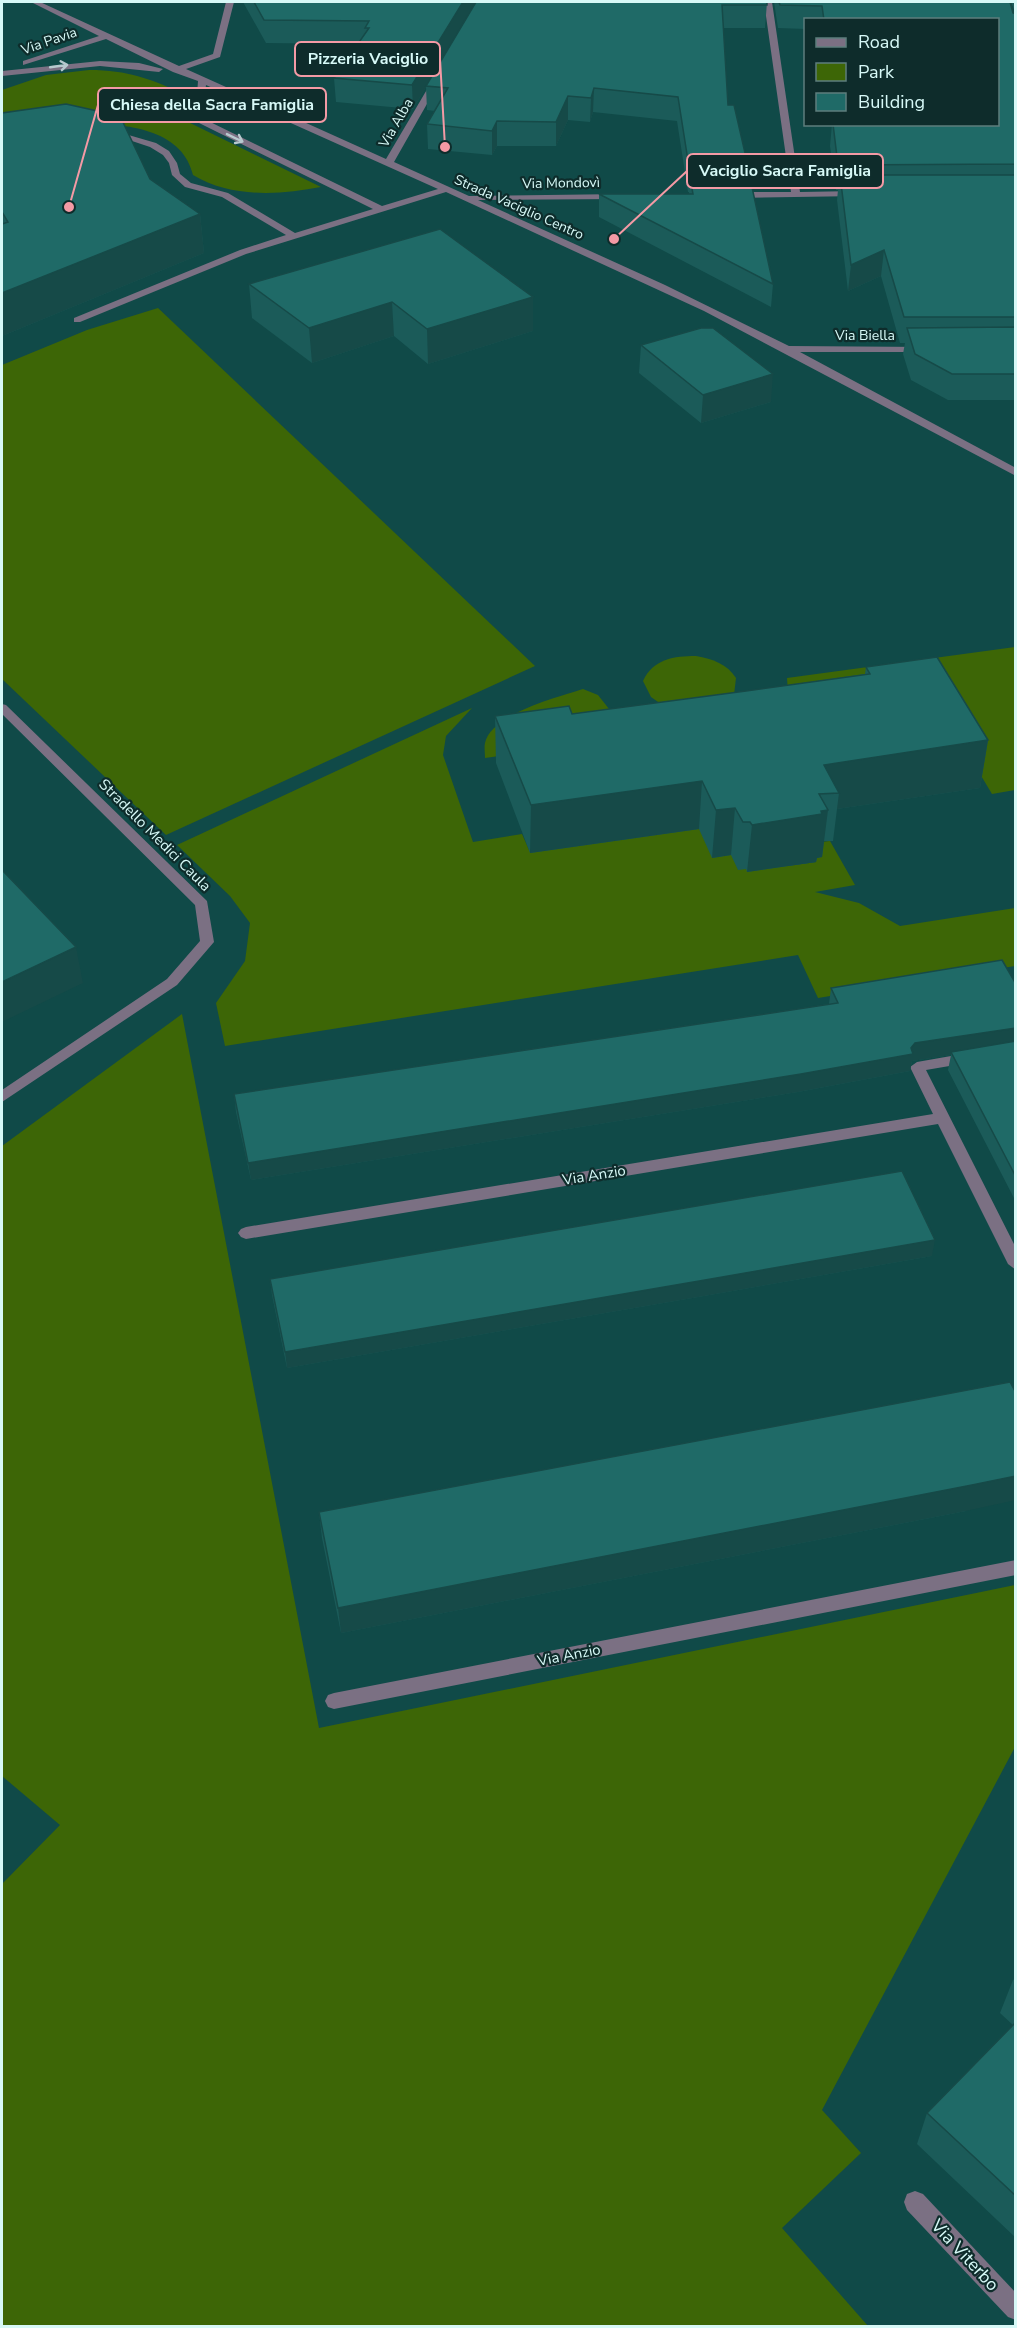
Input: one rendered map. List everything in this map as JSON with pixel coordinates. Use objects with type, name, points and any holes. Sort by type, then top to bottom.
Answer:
[{"type":"street","name":"Strada Vaciglio Centro","points":[[35,2],[188,76],[466,197],[665,288],[786,349],[1016,473]]},
{"type":"street","points":[[176,70],[217,55],[230,2]]},
{"type":"street","points":[[768,2],[796,195]]},
{"type":"street","name":"Via Pavia","points":[[2,73],[106,36]]},
{"type":"street","points":[[2,73],[75,64],[133,62],[188,76]]},
{"type":"street","name":"Via Alba","points":[[388,164],[441,73]]},
{"type":"street","points":[[202,82],[198,119],[381,209]]},
{"type":"street","points":[[96,129],[118,132],[153,145],[166,153],[173,163],[176,175],[189,185],[225,195],[294,236]]},
{"type":"street","points":[[77,320],[243,252],[446,189]]},
{"type":"street","points":[[727,195],[866,194]]},
{"type":"street","name":"Via Mondovì","points":[[466,197],[635,196]]},
{"type":"street","name":"Via Biella","points":[[786,349],[935,348]]},
{"type":"street","name":"Stradello Medici Caula","points":[[2,708],[202,904],[207,942],[172,982],[2,1097]]},
{"type":"street","points":[[983,1056],[918,1067],[1016,1264]]},
{"type":"street","name":"Via Anzio","points":[[246,1233],[943,1118]]},
{"type":"street","name":"Via Anzio","points":[[334,1701],[1016,1567]]},
{"type":"street","name":"Via Viterbo","points":[[915,2202],[1016,2309]]},
{"type":"green space","points":[[89,70],[139,76],[186,95],[184,120],[321,187],[272,193],[223,188],[193,175],[182,153],[164,138],[139,129],[81,124],[2,128],[2,90],[46,75]]},
{"type":"green space","points":[[158,308],[535,666],[166,835],[2,679],[2,365],[87,330]]},
{"type":"green space","points":[[1015,647],[1015,790],[992,794],[934,697],[788,693],[787,678]]},
{"type":"green space","points":[[696,656],[719,663],[732,673],[736,678],[734,695],[661,704],[651,697],[643,681],[652,668],[672,658]]},
{"type":"green space","points":[[583,689],[598,695],[613,714],[654,734],[485,758],[485,743],[499,723],[527,708]]},
{"type":"green space","points":[[472,708],[446,736],[443,755],[473,842],[522,834],[530,852],[692,813],[731,855],[787,866],[816,862],[814,843],[830,841],[855,885],[815,892],[859,903],[900,926],[1015,908],[1015,966],[818,998],[798,955],[225,1046],[216,1003],[245,961],[250,923],[230,896],[177,845]]},
{"type":"green space","points":[[182,1014],[319,1728],[1015,1585],[1015,1747],[822,2110],[861,2153],[782,2228],[868,2326],[2,2326],[2,1884],[60,1825],[2,1776],[2,1146]]},
{"type":"building","points":[[254,2],[463,2],[412,85],[334,78],[369,28],[365,28],[369,21],[264,20]]},
{"type":"building","points":[[476,2],[767,2],[767,5],[722,5],[728,105],[734,105],[748,166],[689,167],[678,97],[594,88],[591,98],[568,96],[556,122],[497,121],[492,131],[427,124],[448,88],[426,86]]},
{"type":"building","points":[[779,2],[1010,2],[1013,13],[1016,14],[1016,164],[838,165],[833,126],[999,126],[999,18],[824,18],[822,6],[780,5]]},
{"type":"building","points":[[66,104],[120,116],[150,179],[200,214],[2,293],[2,224],[8,222],[2,212],[2,113]]},
{"type":"building","points":[[840,175],[1016,175],[1016,317],[904,317],[884,250],[851,265]]},
{"type":"building","points":[[690,178],[750,178],[773,284],[599,194],[693,194]]},
{"type":"building","points":[[440,229],[533,297],[427,329],[392,302],[309,328],[249,284]]},
{"type":"building","points":[[1016,327],[1016,374],[952,374],[915,354],[907,328]]},
{"type":"building","points":[[701,328],[713,328],[773,374],[703,395],[641,345]]},
{"type":"building","points":[[937,657],[988,740],[824,765],[839,793],[819,794],[828,810],[821,811],[822,814],[752,825],[750,822],[743,822],[735,808],[716,810],[702,781],[531,805],[495,716],[569,706],[572,714],[746,691],[870,674],[866,667]]},
{"type":"building","points":[[2,870],[76,947],[2,982]]},
{"type":"building","points":[[1002,960],[1016,984],[1016,1028],[915,1043],[911,1048],[913,1054],[801,1074],[248,1163],[234,1094],[838,1003],[831,988]]},
{"type":"building","points":[[1016,1041],[1016,1177],[951,1052]]},
{"type":"building","points":[[902,1171],[935,1240],[285,1352],[270,1279]]},
{"type":"building","points":[[1010,1382],[1016,1393],[1016,1476],[338,1608],[319,1512]]},
{"type":"building","points":[[1016,2022],[1016,2196],[927,2113]]},
{"type":"place","name":"Pizzeria Vaciglio","points":[[445,147]]},
{"type":"place","name":"Chiesa della Sacra Famiglia","points":[[69,207]]},
{"type":"place","name":"Vaciglio Sacra Famiglia","points":[[614,239]]}]
